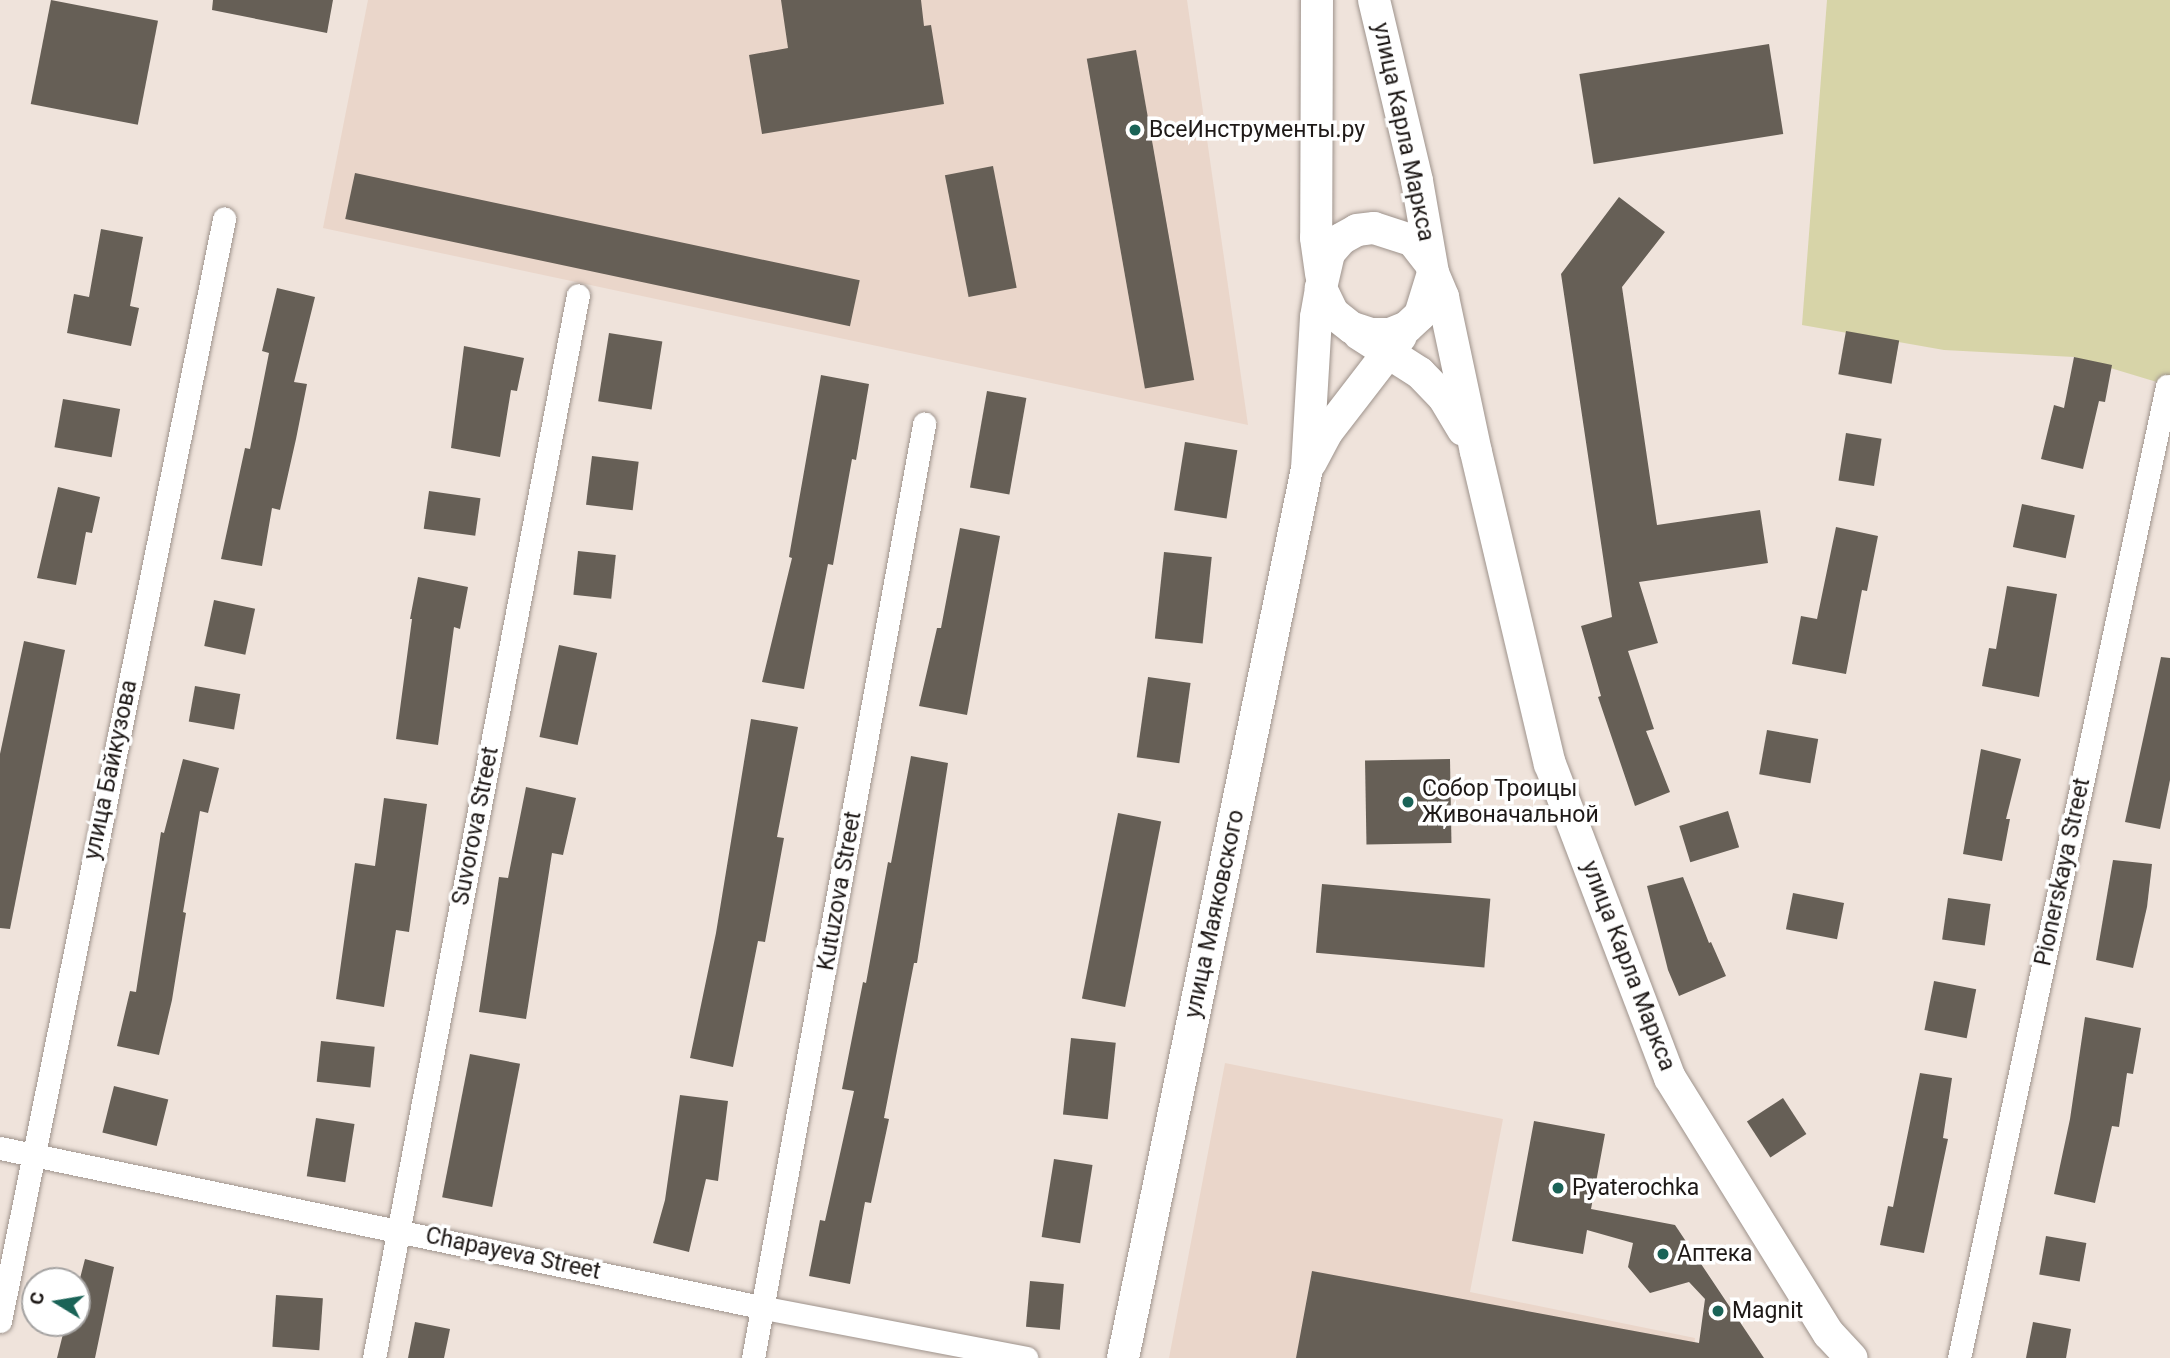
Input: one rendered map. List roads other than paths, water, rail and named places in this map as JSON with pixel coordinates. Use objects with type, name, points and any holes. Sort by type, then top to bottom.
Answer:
[{"type":"main road","points":[[1317,0],[1316,238],[1321,282],[1333,313],[1352,328],[1371,334],[1390,334],[1407,327],[1420,315],[1432,269],[1412,240],[1374,228],[1357,230],[1341,239],[1329,253],[1321,282]]},
{"type":"main road","name":"улица Карла Маркса","points":[[1374,0],[1418,181],[1432,269],[1443,297],[1476,452],[1550,765],[1670,1078],[1829,1334],[1851,1358]]},
{"type":"main road","name":"улица Маяковского","points":[[1123,1358],[1307,470],[1316,317],[1321,282]]},
{"type":"main road","name":"улица Маяковского","points":[[1307,470],[1327,432],[1407,327]]},
{"type":"main road","name":"улица Карла Маркса","points":[[1352,328],[1420,373],[1444,398],[1476,452]]},
{"type":"street","name":"улица Байкузова","points":[[0,1321],[224,219]]},
{"type":"street","name":"Suvorova Street","points":[[374,1358],[578,295]]},
{"type":"street","name":"Pionerskaya Street","points":[[1959,1358],[2167,386]]},
{"type":"street","name":"Kutuzova Street","points":[[754,1358],[924,424]]},
{"type":"street","name":"Chapayeva Street","points":[[0,1148],[399,1229],[765,1308],[1026,1358]]},
{"type":"place","name":"ВсеИнструменты.ру","points":[[1135,130]]},
{"type":"place","name":"Собор Троицы Живоначальной","points":[[1408,802]]},
{"type":"place","name":"Pyaterochka","points":[[1558,1188]]},
{"type":"place","name":"Аптека","points":[[1663,1254]]},
{"type":"place","name":"Magnit","points":[[1718,1311]]}]
